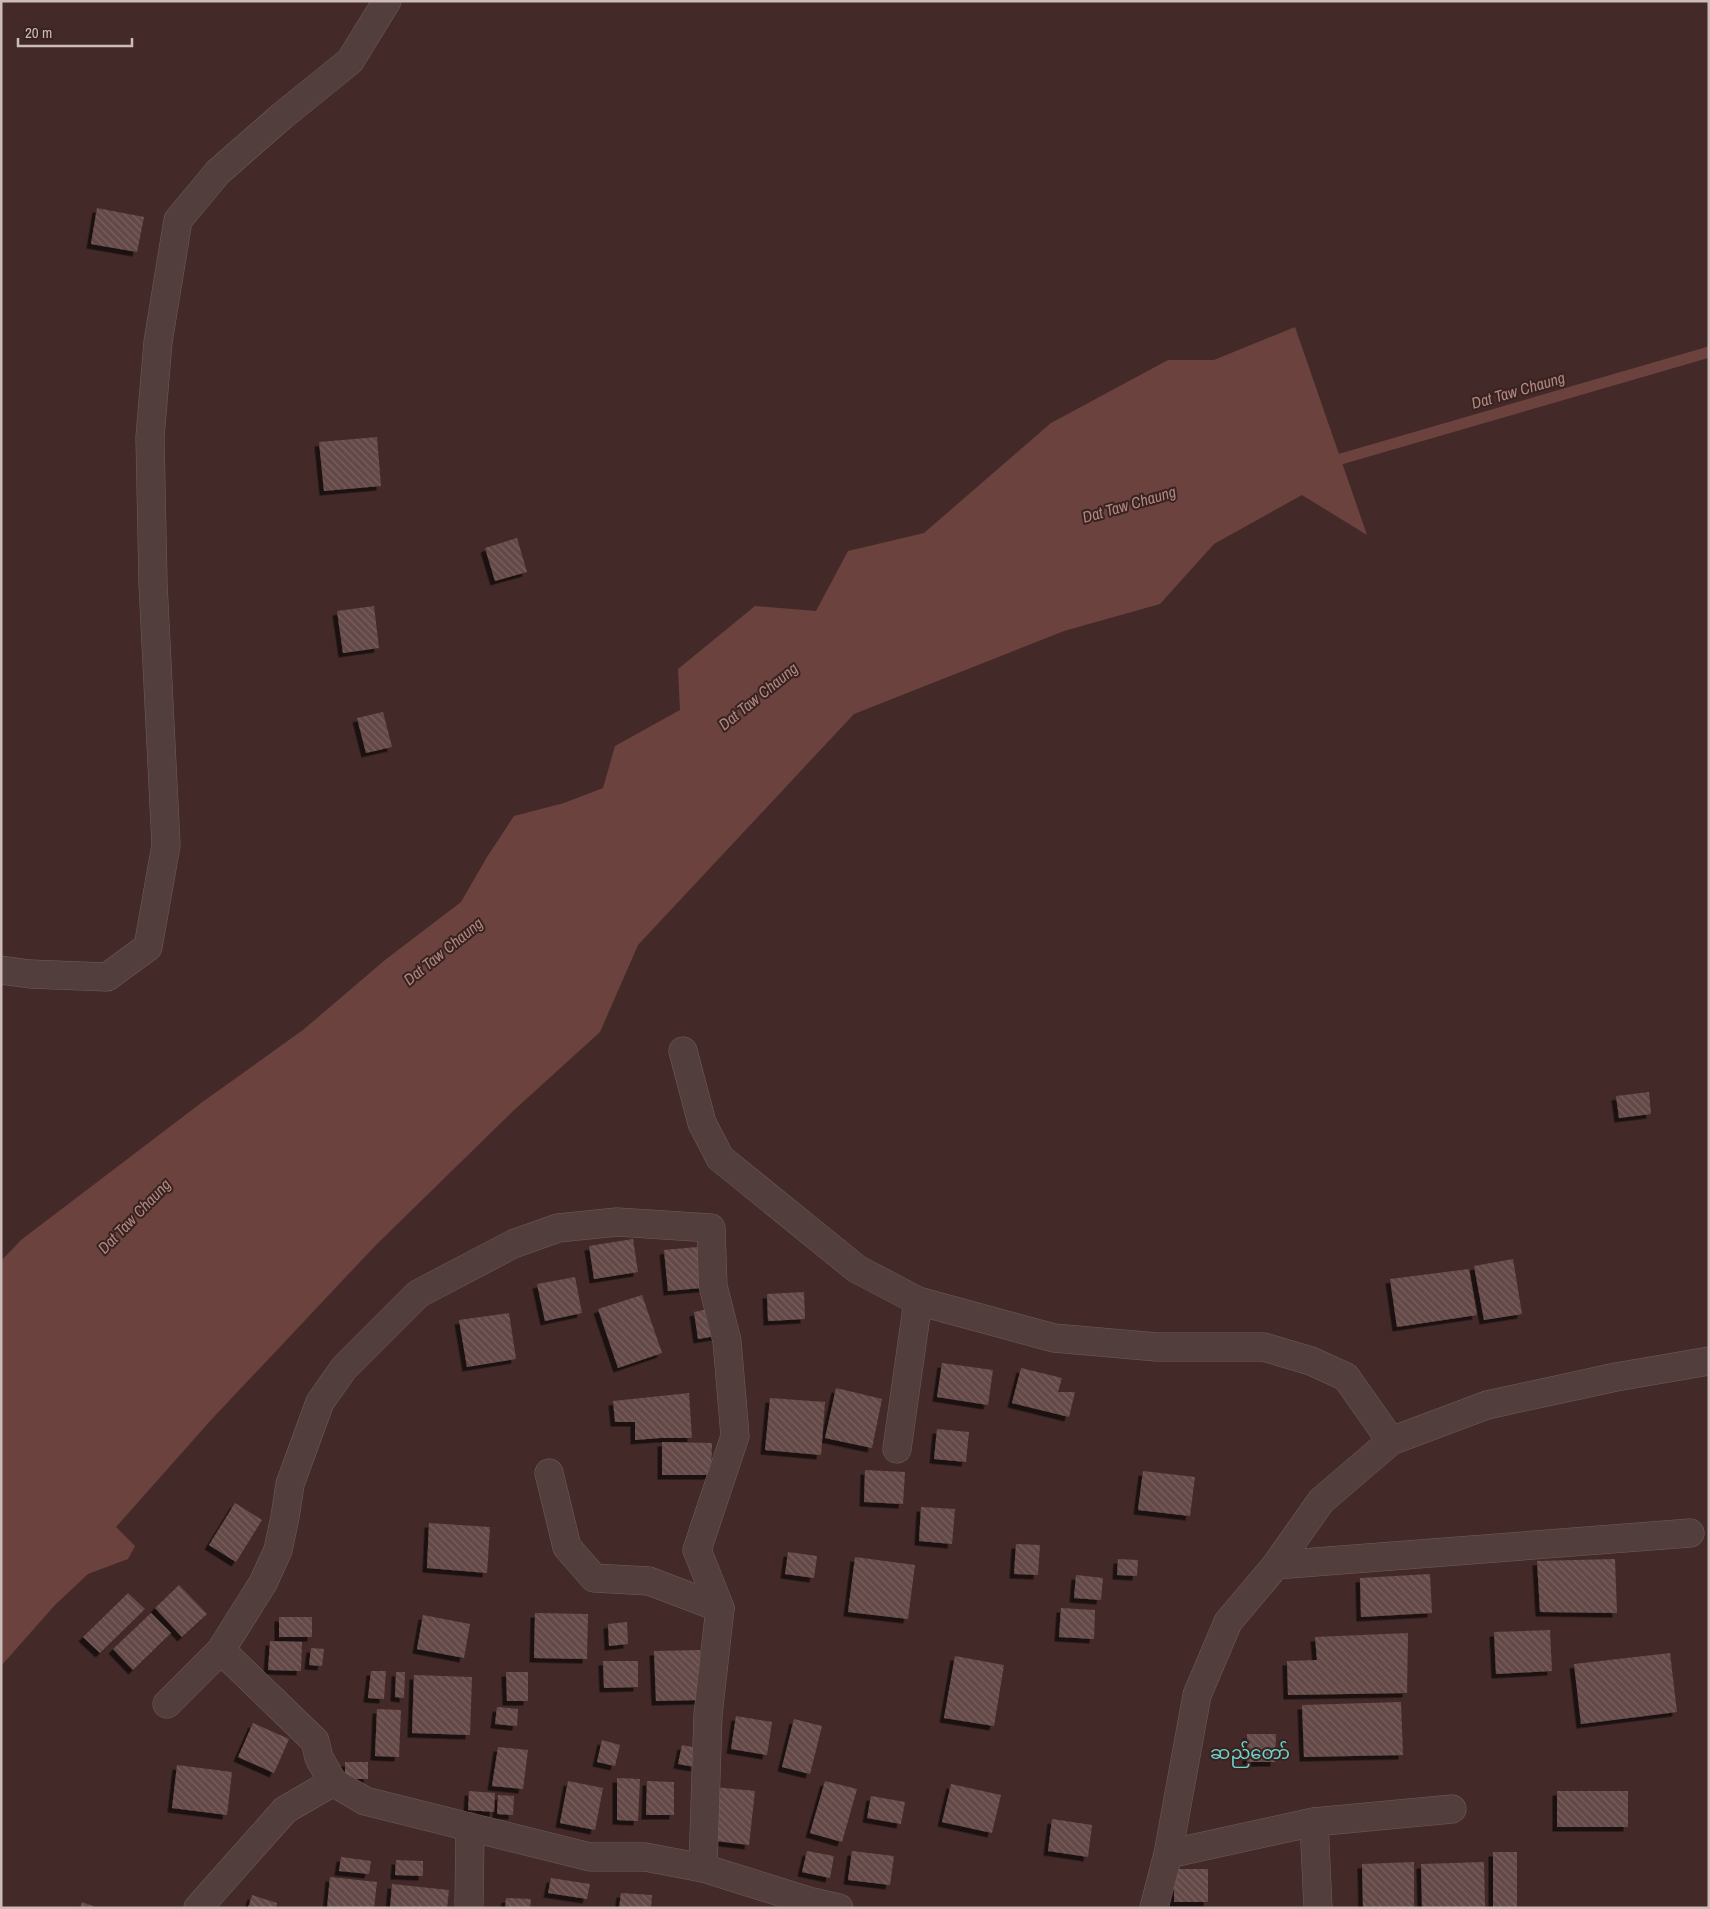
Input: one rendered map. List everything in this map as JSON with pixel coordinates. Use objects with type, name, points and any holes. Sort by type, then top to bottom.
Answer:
[{"type":"street","points":[[1,970],[30,974],[107,978],[148,947],[166,845],[153,584],[150,437],[158,342],[178,220],[218,172],[282,116],[350,61],[387,1]]},
{"type":"street","points":[[683,1051],[702,1123],[720,1158],[857,1269],[918,1302],[1054,1338],[1157,1348],[1264,1348],[1311,1361],[1346,1377],[1391,1441]]},
{"type":"street","points":[[167,1704],[221,1650],[263,1583],[278,1550],[290,1484],[320,1402],[344,1368],[418,1294],[513,1244],[558,1228],[617,1222],[711,1228],[713,1286],[727,1341],[735,1436],[697,1550],[720,1608],[708,1715],[703,1868]]},
{"type":"street","points":[[897,1449],[918,1302]]},
{"type":"street","points":[[1154,1908],[1168,1854],[1197,1695],[1228,1622],[1276,1565],[1321,1501],[1391,1441],[1487,1406],[1616,1377],[1709,1361]]},
{"type":"street","points":[[549,1473],[566,1547],[594,1578],[649,1581],[720,1608]]},
{"type":"street","points":[[1276,1565],[1690,1533]]},
{"type":"street","points":[[221,1650],[315,1742],[319,1758],[333,1782],[365,1801],[590,1858],[645,1858],[703,1868],[810,1905],[839,1908]]},
{"type":"street","points":[[198,1908],[285,1810],[333,1782]]},
{"type":"street","points":[[1168,1854],[1314,1822],[1452,1809]]},
{"type":"street","points":[[1314,1822],[1318,1908]]},
{"type":"street","points":[[470,1827],[470,1908]]},
{"type":"water","points":[[1295,327],[1367,535],[1302,495],[1214,544],[1160,604],[1064,631],[854,714],[638,945],[600,1032],[512,1112],[375,1246],[211,1420],[116,1527],[135,1546],[128,1559],[88,1574],[55,1605],[1,1666],[1,1261],[21,1240],[201,1103],[303,1030],[385,960],[461,902],[514,816],[564,803],[603,788],[615,746],[680,710],[678,669],[755,606],[816,611],[848,551],[924,533],[1051,423],[1168,360],[1214,360]]},
{"type":"building","points":[[97,208],[144,217],[137,252],[91,244]]},
{"type":"building","points":[[377,437],[381,486],[324,491],[319,442]]},
{"type":"building","points":[[517,538],[527,572],[495,581],[485,548]]},
{"type":"building","points":[[374,606],[379,648],[343,653],[337,611]]},
{"type":"building","points":[[383,712],[392,747],[366,753],[357,718]]},
{"type":"building","points":[[1649,1092],[1651,1114],[1619,1118],[1616,1096]]},
{"type":"building","points":[[633,1239],[638,1272],[594,1279],[589,1246]]},
{"type":"building","points":[[708,1246],[712,1287],[668,1291],[664,1250]]},
{"type":"building","points":[[1513,1259],[1522,1314],[1484,1320],[1474,1266]]},
{"type":"building","points":[[1469,1269],[1477,1315],[1397,1327],[1390,1279]]},
{"type":"building","points":[[575,1277],[582,1313],[545,1321],[537,1284]]},
{"type":"building","points":[[804,1292],[805,1319],[768,1321],[767,1294]]},
{"type":"building","points":[[642,1295],[662,1353],[618,1368],[598,1309]]},
{"type":"building","points":[[723,1306],[728,1334],[698,1339],[694,1312]]},
{"type":"building","points":[[509,1313],[516,1359],[467,1367],[459,1320]]},
{"type":"building","points":[[942,1363],[993,1370],[988,1405],[937,1397]]},
{"type":"building","points":[[1021,1368],[1062,1378],[1058,1392],[1075,1392],[1069,1417],[1012,1403]]},
{"type":"building","points":[[836,1388],[882,1399],[872,1448],[825,1438]]},
{"type":"building","points":[[689,1393],[692,1438],[635,1440],[635,1422],[615,1422],[613,1401]]},
{"type":"building","points":[[770,1398],[825,1402],[821,1455],[765,1450]]},
{"type":"building","points":[[937,1429],[969,1432],[966,1462],[934,1459]]},
{"type":"building","points":[[662,1442],[712,1443],[711,1475],[662,1475]]},
{"type":"building","points":[[865,1470],[905,1472],[903,1504],[864,1502]]},
{"type":"building","points":[[1143,1471],[1195,1477],[1190,1516],[1138,1510]]},
{"type":"building","points":[[235,1503],[262,1520],[236,1562],[209,1545]]},
{"type":"building","points":[[921,1507],[955,1509],[952,1544],[919,1541]]},
{"type":"building","points":[[429,1523],[490,1527],[487,1573],[427,1568]]},
{"type":"building","points":[[1016,1544],[1040,1545],[1038,1575],[1014,1574]]},
{"type":"building","points":[[788,1552],[817,1556],[814,1578],[785,1574]]},
{"type":"building","points":[[855,1557],[915,1565],[908,1619],[848,1612]]},
{"type":"building","points":[[1118,1559],[1138,1560],[1137,1576],[1117,1575]]},
{"type":"building","points":[[1615,1559],[1617,1613],[1540,1612],[1537,1561]]},
{"type":"building","points":[[1430,1574],[1432,1613],[1361,1617],[1360,1578]]},
{"type":"building","points":[[1076,1575],[1103,1578],[1101,1600],[1074,1598]]},
{"type":"building","points":[[179,1585],[207,1614],[182,1637],[155,1608]]},
{"type":"building","points":[[128,1593],[145,1609],[100,1653],[83,1637]]},
{"type":"building","points":[[1061,1608],[1095,1610],[1094,1639],[1059,1637]]},
{"type":"building","points":[[151,1613],[171,1633],[133,1670],[113,1649]]},
{"type":"building","points":[[535,1613],[588,1614],[587,1659],[534,1658]]},
{"type":"building","points":[[423,1615],[470,1624],[464,1658],[417,1649]]},
{"type":"building","points":[[279,1617],[312,1617],[312,1637],[279,1637]]},
{"type":"building","points":[[627,1622],[628,1644],[609,1646],[608,1624]]},
{"type":"building","points":[[1550,1630],[1552,1671],[1496,1674],[1494,1632]]},
{"type":"building","points":[[1408,1633],[1407,1693],[1288,1695],[1287,1661],[1317,1660],[1315,1637]]},
{"type":"building","points":[[270,1641],[302,1642],[301,1671],[268,1670]]},
{"type":"building","points":[[311,1648],[324,1649],[322,1666],[309,1665]]},
{"type":"building","points":[[700,1650],[701,1700],[656,1701],[654,1651]]},
{"type":"building","points":[[1670,1653],[1677,1712],[1581,1724],[1574,1664]]},
{"type":"building","points":[[955,1656],[1004,1665],[994,1726],[944,1718]]},
{"type":"building","points":[[603,1661],[638,1661],[638,1687],[604,1688]]},
{"type":"building","points":[[371,1671],[386,1671],[384,1699],[368,1698]]},
{"type":"building","points":[[396,1672],[405,1672],[404,1698],[395,1697]]},
{"type":"building","points":[[506,1672],[528,1672],[528,1701],[507,1701]]},
{"type":"building","points":[[414,1675],[472,1677],[470,1735],[412,1733]]},
{"type":"building","points":[[1401,1702],[1403,1755],[1304,1757],[1302,1705]]},
{"type":"building","points":[[497,1707],[518,1709],[517,1726],[495,1724]]},
{"type":"building","points":[[377,1709],[401,1710],[399,1757],[375,1756]]},
{"type":"building","points":[[736,1716],[772,1722],[767,1755],[731,1749]]},
{"type":"building","points":[[794,1719],[822,1726],[810,1774],[782,1767]]},
{"type":"building","points":[[253,1723],[289,1739],[274,1773],[238,1757]]},
{"type":"building","points":[[1247,1734],[1276,1734],[1275,1762],[1247,1762]]},
{"type":"building","points":[[602,1740],[620,1745],[615,1766],[597,1762]]},
{"type":"building","points":[[682,1745],[698,1748],[695,1767],[678,1764]]},
{"type":"building","points":[[498,1747],[528,1750],[523,1789],[492,1786]]},
{"type":"building","points":[[345,1762],[368,1762],[368,1779],[345,1779]]},
{"type":"building","points":[[177,1765],[232,1772],[227,1815],[172,1808]]},
{"type":"building","points":[[617,1778],[640,1779],[638,1821],[617,1820]]},
{"type":"building","points":[[568,1781],[603,1788],[595,1830],[560,1823]]},
{"type":"building","points":[[647,1781],[674,1782],[674,1815],[646,1815]]},
{"type":"building","points":[[825,1781],[857,1789],[842,1842],[810,1833]]},
{"type":"building","points":[[951,1784],[1001,1795],[992,1833],[942,1822]]},
{"type":"building","points":[[714,1787],[755,1791],[749,1845],[708,1840]]},
{"type":"building","points":[[469,1791],[495,1793],[494,1812],[468,1810]]},
{"type":"building","points":[[1557,1791],[1628,1791],[1628,1827],[1557,1827]]},
{"type":"building","points":[[498,1795],[514,1796],[513,1815],[497,1814]]},
{"type":"building","points":[[871,1796],[905,1802],[901,1824],[867,1818]]},
{"type":"building","points":[[1052,1819],[1092,1825],[1088,1857],[1048,1851]]},
{"type":"building","points":[[807,1851],[834,1856],[830,1878],[802,1872]]},
{"type":"building","points":[[852,1851],[894,1856],[890,1885],[848,1880]]},
{"type":"building","points":[[1493,1852],[1517,1852],[1517,1908],[1493,1908]]},
{"type":"building","points":[[341,1857],[371,1861],[369,1874],[339,1871]]},
{"type":"building","points":[[396,1860],[423,1861],[423,1876],[395,1875]]},
{"type":"building","points":[[1414,1862],[1414,1908],[1363,1908],[1362,1864]]},
{"type":"building","points":[[1484,1862],[1485,1908],[1422,1908],[1421,1864]]},
{"type":"building","points":[[1174,1869],[1208,1869],[1208,1902],[1174,1902]]},
{"type":"building","points":[[330,1877],[377,1882],[374,1908],[327,1908]]},
{"type":"building","points":[[551,1878],[590,1884],[587,1899],[548,1893]]},
{"type":"building","points":[[392,1884],[449,1890],[447,1908],[390,1908]]},
{"type":"building","points":[[621,1893],[652,1895],[651,1908],[619,1908]]},
{"type":"building","points":[[252,1895],[277,1903],[276,1908],[248,1908]]},
{"type":"building","points":[[506,1898],[531,1899],[530,1908],[505,1908]]},
{"type":"building","points":[[82,1902],[98,1908],[80,1908]]},
{"type":"waterway","name":"Dat Taw Chaung","points":[[1327,463],[1709,352]]},
{"type":"district","name":"ဆည်တော်","points":[[1250,1752]]}]
